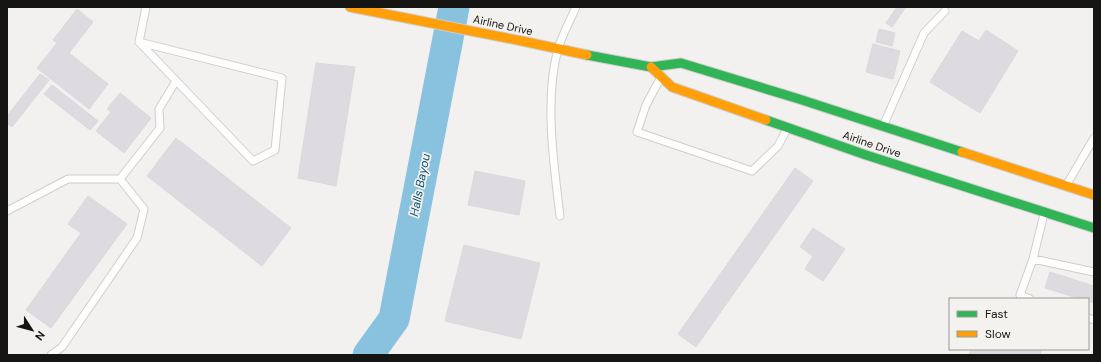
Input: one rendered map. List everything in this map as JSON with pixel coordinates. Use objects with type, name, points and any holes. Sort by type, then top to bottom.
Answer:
[{"type":"main road","name":"Airline Drive","points":[[350,7],[651,67],[681,62],[1094,195]]},
{"type":"main road","name":"Airline Drive","points":[[651,67],[672,87],[866,155],[1094,228]]},
{"type":"lane","points":[[139,42],[146,7]]},
{"type":"lane","points":[[560,216],[553,162],[551,92],[558,49],[576,7]]},
{"type":"lane","points":[[883,126],[924,33],[945,11]]},
{"type":"lane","points":[[139,42],[282,78],[276,150],[253,161],[139,42]]},
{"type":"lane","points":[[661,78],[646,105],[637,132],[752,171],[778,146],[788,128]]},
{"type":"lane","points":[[120,179],[160,128],[159,109],[176,81]]},
{"type":"lane","points":[[1066,186],[1094,138]]},
{"type":"lane","points":[[7,211],[68,179],[120,179]]},
{"type":"lane","points":[[51,355],[62,347],[137,238],[144,210],[120,179]]},
{"type":"lane","points":[[1028,298],[1020,295],[1033,259],[1044,212]]},
{"type":"lane","points":[[1033,259],[1094,272]]},
{"type":"building","points":[[897,7],[906,7],[892,27],[886,23]]},
{"type":"building","points":[[77,9],[93,22],[69,53],[108,84],[89,109],[37,68],[57,43],[53,40]]},
{"type":"building","points":[[879,29],[895,33],[892,46],[876,42]]},
{"type":"building","points":[[986,30],[1018,51],[980,113],[930,82],[962,31],[979,41]]},
{"type":"building","points":[[873,44],[900,51],[893,79],[866,72]]},
{"type":"building","points":[[316,63],[355,67],[336,186],[298,178]]},
{"type":"building","points":[[40,74],[49,80],[12,127],[7,123],[7,116]]},
{"type":"building","points":[[52,85],[98,121],[90,130],[44,94]]},
{"type":"building","points":[[120,93],[151,118],[124,153],[96,131],[111,112],[107,109]]},
{"type":"building","points":[[176,138],[291,228],[262,266],[147,176]]},
{"type":"building","points":[[795,168],[813,181],[696,347],[678,334]]},
{"type":"building","points":[[475,171],[525,181],[519,215],[468,205]]},
{"type":"building","points":[[88,196],[127,224],[51,328],[26,310],[81,233],[68,224]]},
{"type":"building","points":[[813,228],[845,249],[823,281],[805,269],[813,256],[800,247]]},
{"type":"building","points":[[464,245],[540,263],[521,339],[445,321]]},
{"type":"building","points":[[1050,272],[1094,286],[1094,303],[1089,301],[1089,298],[1078,298],[1045,288]]},
{"type":"building","points":[[971,350],[1042,350],[1040,355],[969,355]]},
{"type":"waterway","name":"Halls Bayou","points":[[368,355],[394,319],[454,7]]},
{"type":"traffic: fast","points":[[587,55],[651,67],[681,63],[799,99],[962,152]]},
{"type":"traffic: fast","points":[[766,120],[866,155],[1094,228]]},
{"type":"traffic: slow","points":[[350,7],[587,55]]},
{"type":"traffic: slow","points":[[651,67],[672,87],[766,120]]},
{"type":"traffic: slow","points":[[962,152],[1094,195]]}]
